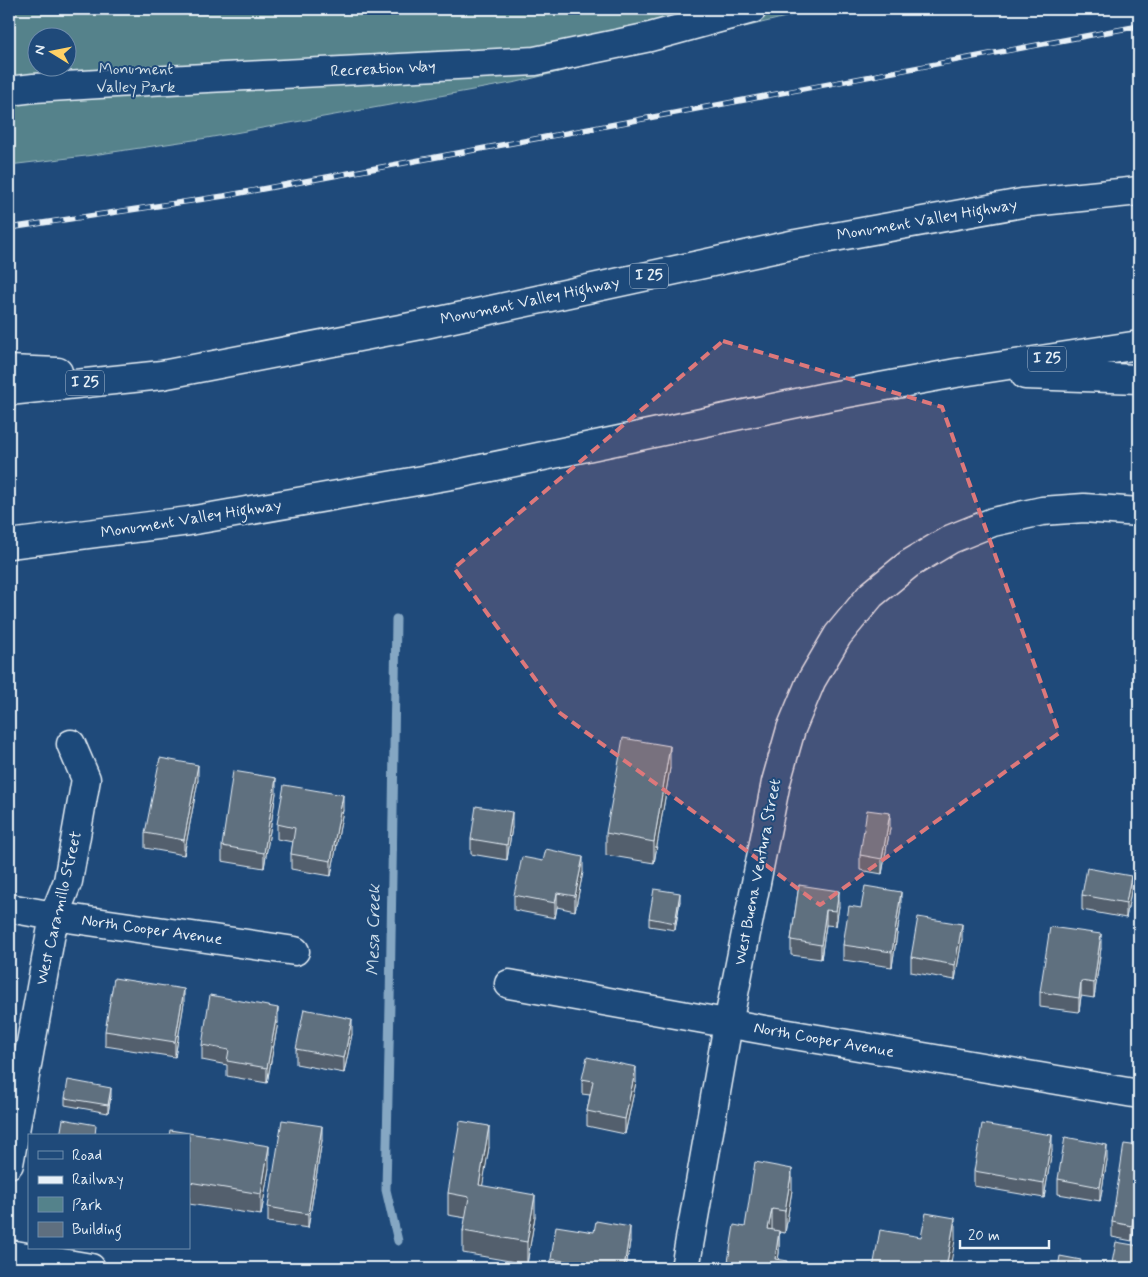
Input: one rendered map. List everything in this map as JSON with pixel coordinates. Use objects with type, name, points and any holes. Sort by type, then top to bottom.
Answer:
[{"type":"main road","name":"Recreation Way","points":[[9,91],[138,82],[535,61],[650,37],[752,9]]},
{"type":"main road","name":"Monument Valley Highway","points":[[9,391],[162,375],[421,325],[806,242],[1022,203],[1139,191]]},
{"type":"main road","name":"Monument Valley Highway","points":[[9,544],[189,522],[448,476],[826,397],[956,373],[1139,346]]},
{"type":"main road","points":[[9,370],[162,375]]},
{"type":"main road","points":[[956,373],[1139,379]]},
{"type":"main road","name":"West Buena Ventura Street","points":[[684,1268],[728,1024],[776,782],[791,729],[811,680],[838,636],[871,595],[909,564],[952,539],[993,522],[1042,511],[1084,508],[1139,512]]},
{"type":"main road","name":"West Caramillo Street","points":[[9,1164],[54,916],[68,881],[86,779],[71,744]]},
{"type":"main road","name":"North Cooper Avenue","points":[[9,908],[295,951]]},
{"type":"main road","name":"North Cooper Avenue","points":[[509,984],[728,1024],[1139,1094]]},
{"type":"main road","points":[[9,1254],[91,1268]]},
{"type":"highlighted area","points":[[723,341],[942,407],[1059,733],[820,905],[560,713],[454,568]]},
{"type":"green space","name":"Monument Valley Park","points":[[9,9],[819,9],[517,82],[207,138],[9,165]]},
{"type":"building","points":[[623,738],[670,746],[654,842],[606,833]]},
{"type":"building","points":[[160,758],[198,765],[184,840],[145,833]]},
{"type":"building","points":[[233,771],[276,778],[264,853],[222,846]]},
{"type":"building","points":[[284,785],[343,795],[331,861],[291,854],[295,828],[277,824]]},
{"type":"building","points":[[476,806],[512,812],[507,845],[471,839]]},
{"type":"building","points":[[867,810],[890,813],[882,859],[860,855]]},
{"type":"building","points":[[546,849],[583,857],[575,896],[557,893],[555,903],[514,895],[522,857],[543,861]]},
{"type":"building","points":[[1087,868],[1131,876],[1126,903],[1082,895]]},
{"type":"building","points":[[799,885],[839,891],[836,911],[826,910],[821,945],[791,940]]},
{"type":"building","points":[[865,886],[901,892],[892,952],[843,945],[849,906],[861,908]]},
{"type":"building","points":[[654,889],[680,893],[675,923],[649,918]]},
{"type":"building","points":[[918,917],[962,924],[955,965],[911,957]]},
{"type":"building","points":[[1050,927],[1101,934],[1094,983],[1081,981],[1079,998],[1040,992]]},
{"type":"building","points":[[114,978],[184,989],[175,1042],[105,1031]]},
{"type":"building","points":[[210,995],[278,1008],[267,1068],[227,1061],[229,1050],[202,1045]]},
{"type":"building","points":[[304,1009],[352,1019],[344,1058],[296,1049]]},
{"type":"building","points":[[587,1057],[636,1067],[625,1119],[587,1111],[593,1081],[582,1079]]},
{"type":"building","points":[[68,1080],[111,1088],[108,1105],[65,1098]]},
{"type":"building","points":[[63,1119],[96,1125],[95,1134],[60,1134]]},
{"type":"building","points":[[282,1120],[322,1126],[308,1214],[268,1207]]},
{"type":"building","points":[[460,1121],[489,1126],[479,1185],[535,1195],[527,1242],[463,1231],[469,1197],[448,1193]]},
{"type":"building","points":[[982,1124],[1052,1135],[1044,1183],[974,1171]]},
{"type":"building","points":[[170,1130],[269,1146],[261,1194],[190,1182],[190,1134],[169,1134]]},
{"type":"building","points":[[1065,1137],[1107,1145],[1100,1187],[1058,1179]]},
{"type":"building","points":[[1124,1144],[1139,1146],[1139,1195],[1137,1194],[1132,1226],[1112,1222]]},
{"type":"building","points":[[755,1162],[792,1169],[785,1211],[772,1209],[768,1229],[779,1231],[775,1259],[787,1261],[786,1268],[727,1268],[734,1225],[745,1227]]},
{"type":"building","points":[[926,1213],[955,1218],[946,1268],[873,1268],[880,1230],[921,1237]]},
{"type":"building","points":[[596,1221],[630,1227],[624,1268],[610,1268],[551,1259],[556,1226],[594,1232]]},
{"type":"building","points":[[1116,1242],[1139,1246],[1139,1268],[1111,1268]]},
{"type":"building","points":[[1060,1256],[1081,1260],[1079,1268],[1058,1268]]},
{"type":"building","points":[[1040,1265],[1058,1268],[1039,1268]]},
{"type":"waterway","name":"Mesa Creek","points":[[396,619],[386,1190],[398,1241]]},
{"type":"railway","points":[[9,228],[224,196],[1139,26]]}]
